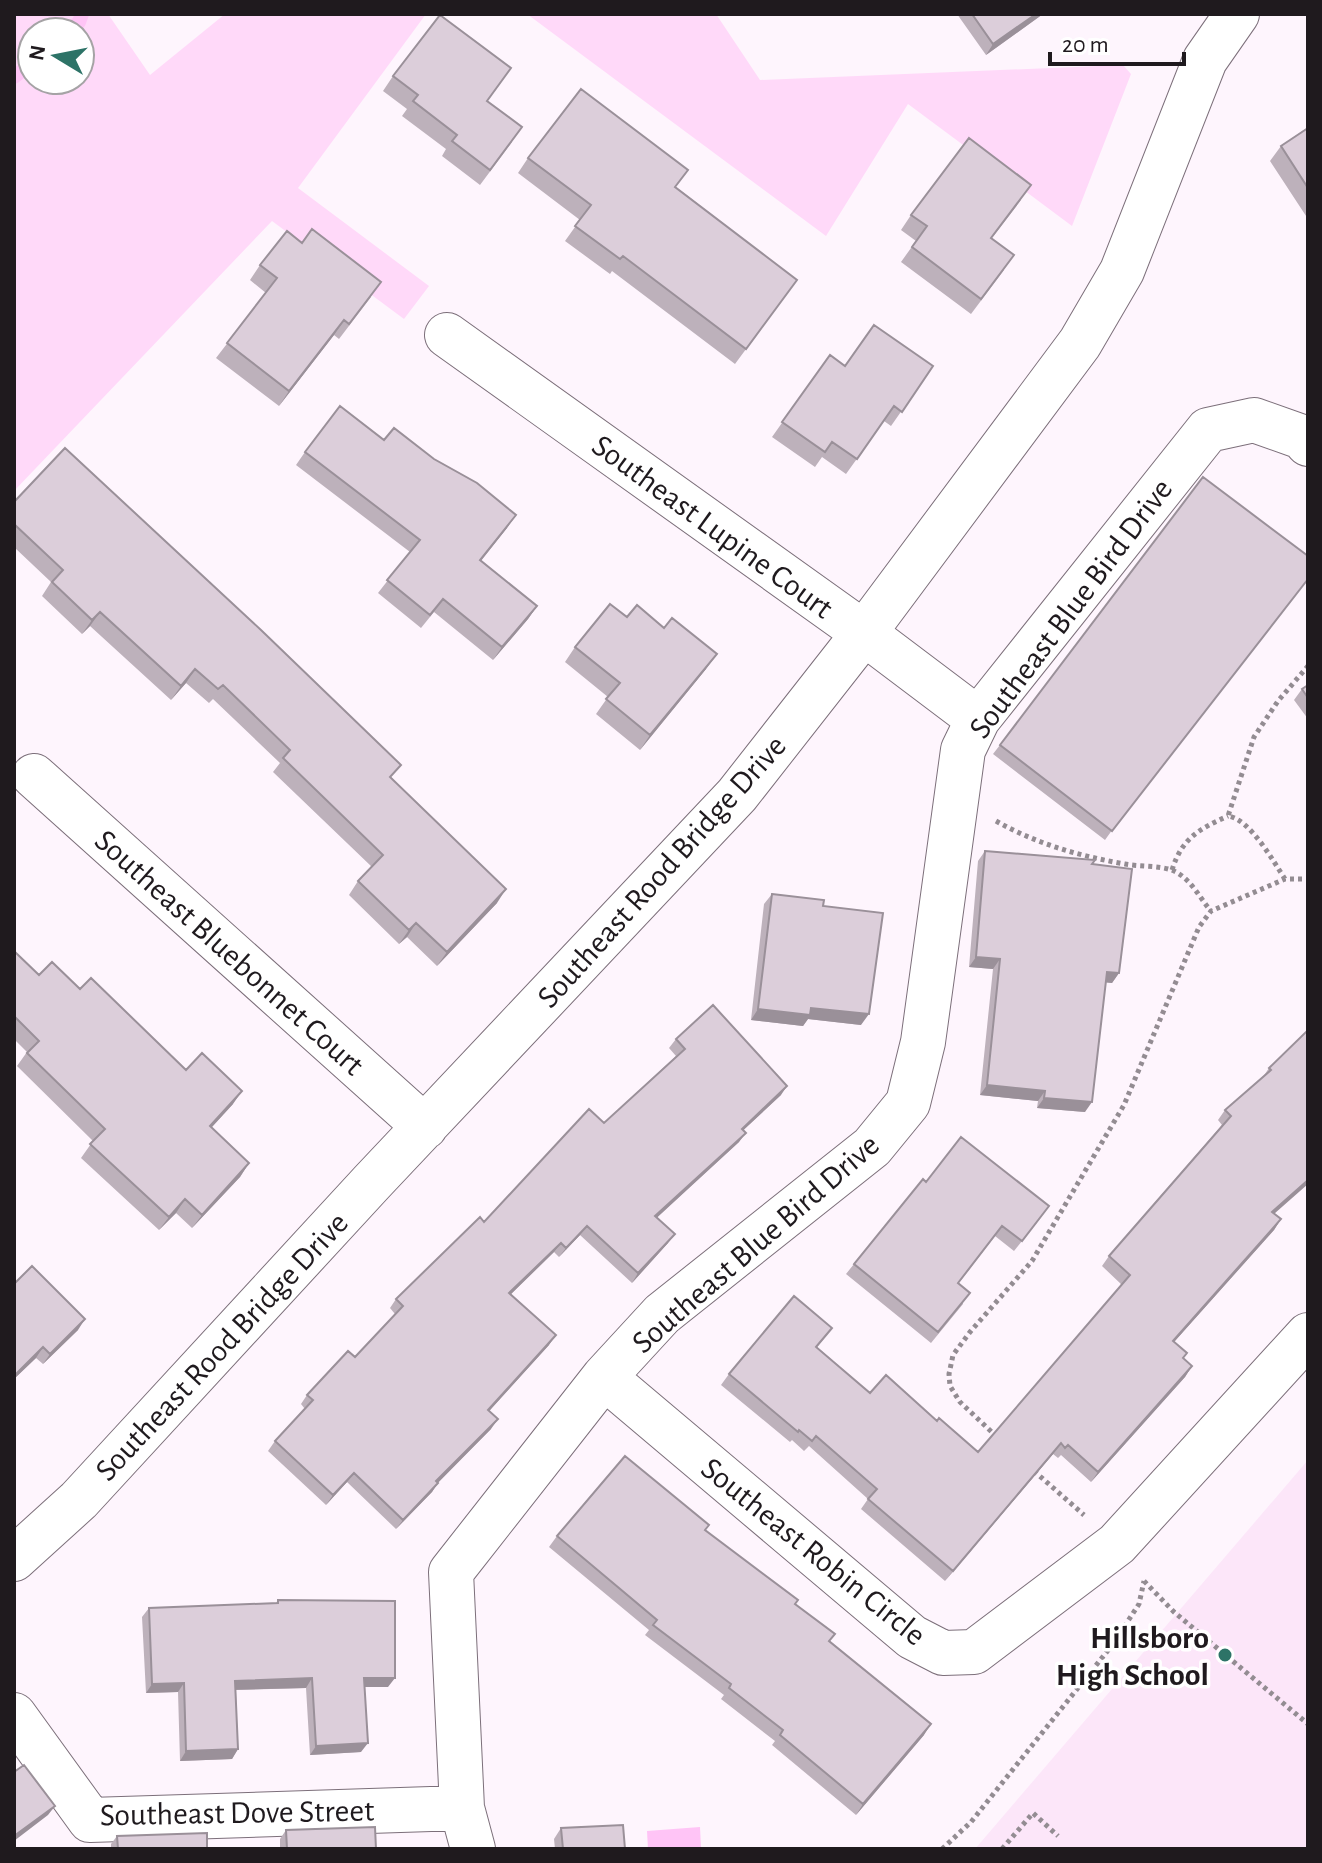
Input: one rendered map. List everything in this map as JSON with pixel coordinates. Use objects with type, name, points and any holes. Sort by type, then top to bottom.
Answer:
[{"type":"street","name":"Southeast Rood Bridge Drive","points":[[14,1559],[79,1500],[737,795],[864,633],[1102,309],[1122,271],[1205,60],[1237,14]]},
{"type":"street","name":"Southeast Lupine Court","points":[[447,335],[864,633],[978,719]]},
{"type":"street","name":"Southeast Blue Bird Drive","points":[[467,1828],[451,1572],[604,1377],[662,1314],[872,1147],[908,1103],[923,1042],[963,750],[978,719],[1208,430],[1254,420],[1302,437],[1308,444]]},
{"type":"street","name":"Southeast Bluebonnet Court","points":[[34,776],[425,1127]]},
{"type":"street","name":"Southeast Robin Circle","points":[[604,1377],[912,1637],[943,1653],[974,1652],[1117,1544],[1308,1335]]},
{"type":"street","name":"Southeast Dove Street","points":[[14,1715],[90,1820],[467,1828]]},
{"type":"path","points":[[1228,816],[1254,737],[1278,701],[1308,666]]},
{"type":"path","points":[[955,802],[1021,835],[1051,846],[1131,865],[1172,870],[1189,881],[1211,911]]},
{"type":"path","points":[[1172,870],[1185,841],[1228,816],[1238,817],[1251,831],[1285,879]]},
{"type":"path","points":[[1003,1442],[960,1402],[950,1386],[953,1355],[1032,1261],[1124,1105],[1199,927],[1211,911],[1285,879],[1308,879]]},
{"type":"path","points":[[1026,1463],[1117,1544],[1144,1581],[1174,1612],[1308,1724]]},
{"type":"path","points":[[942,1849],[971,1822],[1113,1644],[1139,1604],[1144,1581]]},
{"type":"path","points":[[1002,1849],[1033,1813],[1058,1836]]},
{"type":"shaded area","points":[[14,14],[108,14],[150,75],[225,14],[426,14],[298,188],[429,286],[404,319],[272,221],[14,491]]},
{"type":"shaded area","points":[[527,14],[716,14],[760,80],[1123,65],[1131,74],[1072,226],[908,104],[826,236]]},
{"type":"shaded area","name":"Hillsboro High School","points":[[1308,1460],[1308,1849],[975,1849]]},
{"type":"shaded area","points":[[700,1827],[701,1849],[648,1849],[647,1831]]},
{"type":"building","points":[[972,14],[1036,14],[993,44]]},
{"type":"building","points":[[440,15],[511,68],[487,101],[522,127],[490,170],[452,141],[457,135],[413,101],[418,95],[393,76]]},
{"type":"building","points":[[581,89],[688,170],[675,187],[797,280],[746,349],[623,256],[620,259],[575,226],[591,205],[528,158]]},
{"type":"building","points":[[1308,128],[1308,188],[1281,146]]},
{"type":"building","points":[[969,138],[1031,185],[991,238],[1014,255],[981,299],[912,247],[927,226],[911,215]]},
{"type":"building","points":[[312,229],[381,282],[349,324],[344,320],[289,391],[227,343],[277,278],[260,265],[287,231],[302,243]]},
{"type":"building","points":[[874,325],[933,366],[902,412],[894,406],[857,459],[832,442],[825,452],[782,422],[830,355],[845,366]]},
{"type":"building","points":[[340,406],[384,440],[394,428],[434,459],[477,483],[516,515],[480,560],[537,606],[502,647],[443,599],[430,615],[387,580],[420,540],[305,452]]},
{"type":"building","points":[[65,448],[401,765],[390,777],[506,889],[447,952],[416,923],[409,930],[358,881],[383,855],[283,758],[290,750],[223,685],[218,689],[195,669],[181,686],[100,612],[92,620],[52,582],[63,570],[14,524],[14,502]]},
{"type":"building","points":[[1203,477],[1308,556],[1308,579],[1112,831],[1000,745]]},
{"type":"building","points":[[610,604],[627,617],[637,605],[664,628],[672,618],[717,654],[650,735],[606,699],[620,683],[575,647]]},
{"type":"building","points":[[985,851],[1095,860],[1092,864],[1132,869],[1119,973],[1107,972],[1092,1102],[1044,1098],[1045,1091],[987,1085],[1000,959],[976,957]]},
{"type":"building","points":[[772,894],[824,900],[823,906],[883,913],[869,1014],[811,1008],[810,1015],[758,1009]]},
{"type":"building","points":[[14,951],[39,975],[52,962],[80,989],[91,978],[186,1070],[202,1053],[242,1091],[210,1126],[249,1163],[202,1215],[185,1199],[169,1217],[90,1144],[105,1129],[27,1053],[39,1041],[14,1016]]},
{"type":"building","points":[[713,1005],[787,1086],[742,1129],[746,1133],[655,1216],[675,1234],[638,1273],[587,1226],[566,1248],[561,1243],[509,1293],[556,1335],[488,1410],[498,1419],[436,1481],[438,1483],[403,1520],[354,1473],[333,1495],[275,1441],[313,1400],[307,1395],[348,1351],[355,1357],[403,1306],[396,1299],[480,1217],[484,1222],[589,1109],[604,1123],[685,1049],[676,1039]]},
{"type":"building","points":[[1308,1030],[1308,1180],[1272,1212],[1281,1219],[1173,1341],[1187,1353],[1183,1358],[1192,1366],[1098,1472],[1068,1445],[1065,1448],[1061,1443],[953,1571],[868,1499],[877,1489],[816,1436],[812,1441],[798,1432],[729,1374],[794,1296],[832,1328],[816,1347],[870,1393],[886,1375],[937,1421],[939,1418],[978,1452],[1130,1275],[1109,1256],[1231,1116],[1225,1110],[1271,1070],[1269,1068]]},
{"type":"building","points":[[961,1137],[1049,1206],[1022,1241],[1002,1226],[958,1283],[970,1293],[938,1332],[854,1264]]},
{"type":"building","points":[[32,1266],[85,1319],[50,1354],[43,1347],[14,1376],[14,1284]]},
{"type":"building","points":[[625,1456],[709,1525],[705,1530],[798,1600],[795,1604],[835,1634],[829,1641],[931,1724],[863,1804],[780,1735],[783,1730],[729,1688],[731,1684],[653,1625],[657,1620],[557,1536]]},
{"type":"building","points":[[278,1600],[395,1601],[395,1678],[364,1678],[368,1743],[316,1746],[312,1678],[235,1681],[238,1749],[186,1751],[184,1683],[152,1684],[149,1608],[278,1603]]},
{"type":"building","points":[[24,1765],[55,1806],[14,1836],[14,1772]]},
{"type":"building","points":[[623,1825],[625,1849],[563,1849],[561,1828]]},
{"type":"building","points":[[375,1827],[376,1849],[287,1849],[286,1830]]},
{"type":"building","points":[[207,1833],[207,1849],[118,1849],[117,1836]]},
{"type":"place","name":"Hillsboro High School","points":[[1225,1655]]}]
